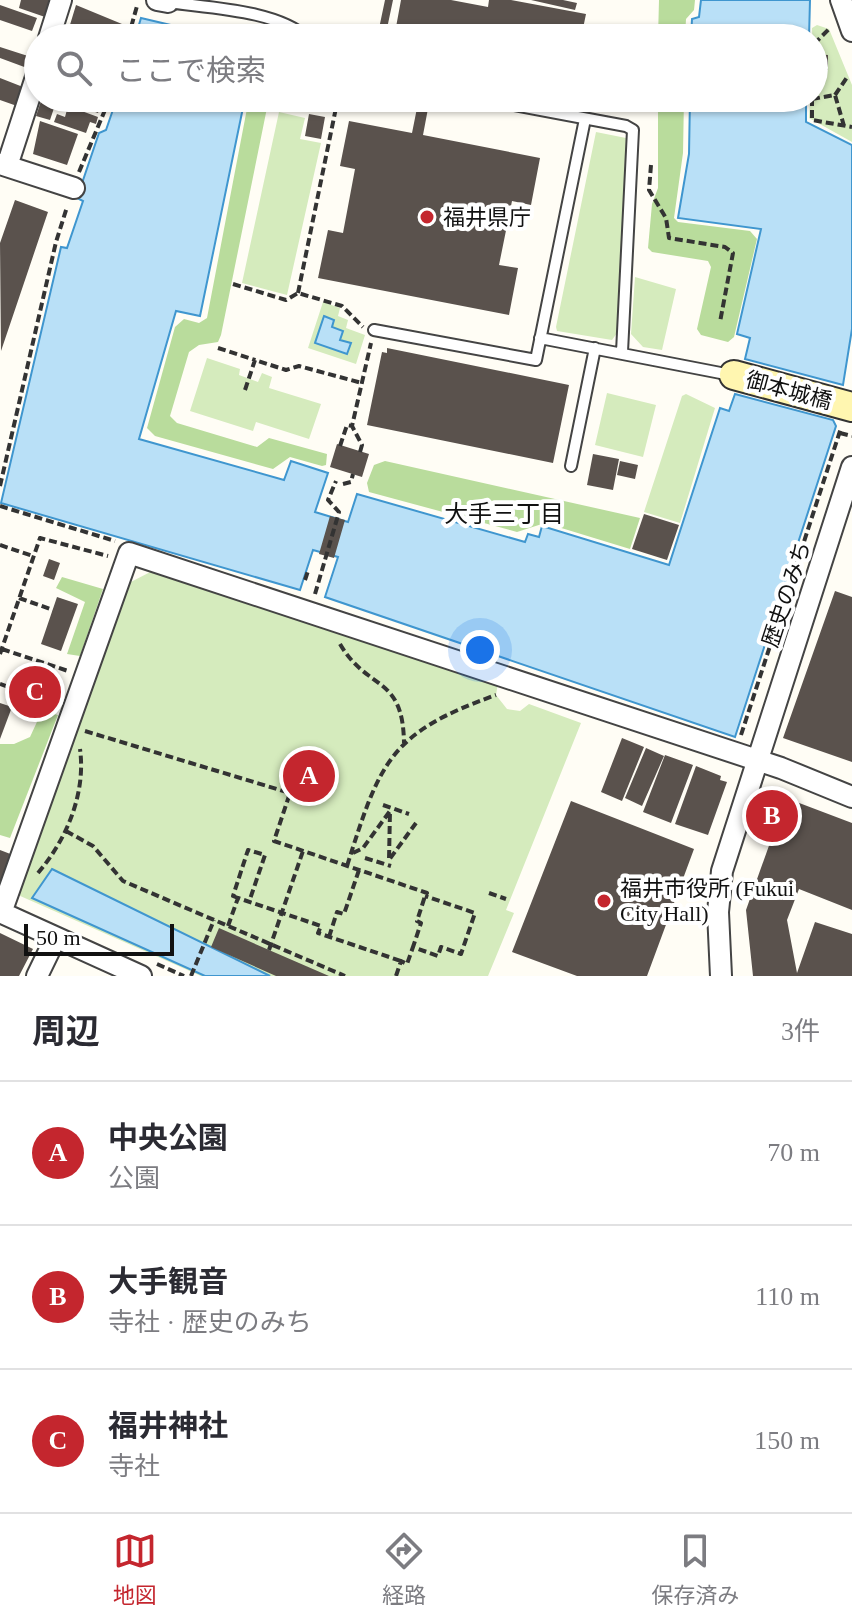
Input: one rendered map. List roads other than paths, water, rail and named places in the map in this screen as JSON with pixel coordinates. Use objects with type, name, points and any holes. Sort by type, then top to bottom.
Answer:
[{"type":"main road","name":"御本城橋","points":[[734,375],[846,413]]},
{"type":"street","points":[[53,24],[61,0]]},
{"type":"street","points":[[845,4],[852,31]]},
{"type":"street","points":[[24,110],[4,165],[74,188]]},
{"type":"street","name":"歴史のみち","points":[[721,976],[718,912],[722,871],[852,467]]},
{"type":"street","points":[[134,975],[0,912],[85,677],[121,551],[757,761],[852,797]]},
{"type":"street","points":[[37,976],[55,939]]},
{"type":"lane","points":[[162,1],[286,24]]},
{"type":"lane","points":[[549,112],[630,127],[634,134],[622,352]]},
{"type":"lane","points":[[374,330],[536,360],[585,119]]},
{"type":"lane","points":[[540,338],[734,375]]},
{"type":"lane","points":[[571,466],[595,348]]},
{"type":"water","points":[[701,0],[810,0],[809,24],[692,24],[692,19],[699,17]]},
{"type":"water","points":[[141,18],[166,24],[139,24]]},
{"type":"water","points":[[112,112],[242,112],[200,316],[176,311],[139,439],[284,480],[291,461],[328,473],[315,512],[348,522],[357,494],[525,542],[528,534],[539,537],[542,526],[669,565],[720,408],[729,411],[735,394],[833,420],[836,426],[735,737],[325,597],[338,557],[313,550],[300,590],[1,503],[61,247],[67,248],[83,201],[77,198],[99,133],[106,130]]},
{"type":"water","points":[[690,112],[806,112],[806,122],[852,145],[852,329],[843,385],[745,359],[750,338],[737,334],[761,229],[678,218],[689,154]]},
{"type":"water","points":[[324,316],[334,320],[332,327],[343,331],[340,340],[351,343],[347,354],[315,343]]},
{"type":"water","points":[[52,869],[270,976],[205,976],[32,898]]},
{"type":"place","name":"福井県庁","points":[[427,217]]},
{"type":"place","name":"福井神社","points":[[35,692]]},
{"type":"place","name":"中央公園","points":[[309,776]]},
{"type":"place","name":"大手観音","points":[[772,816]]},
{"type":"place","name":"福井市役所 (Fukui City Hall)","points":[[604,901]]},
{"type":"district","name":"大手三丁目","points":[[504,514]]}]
